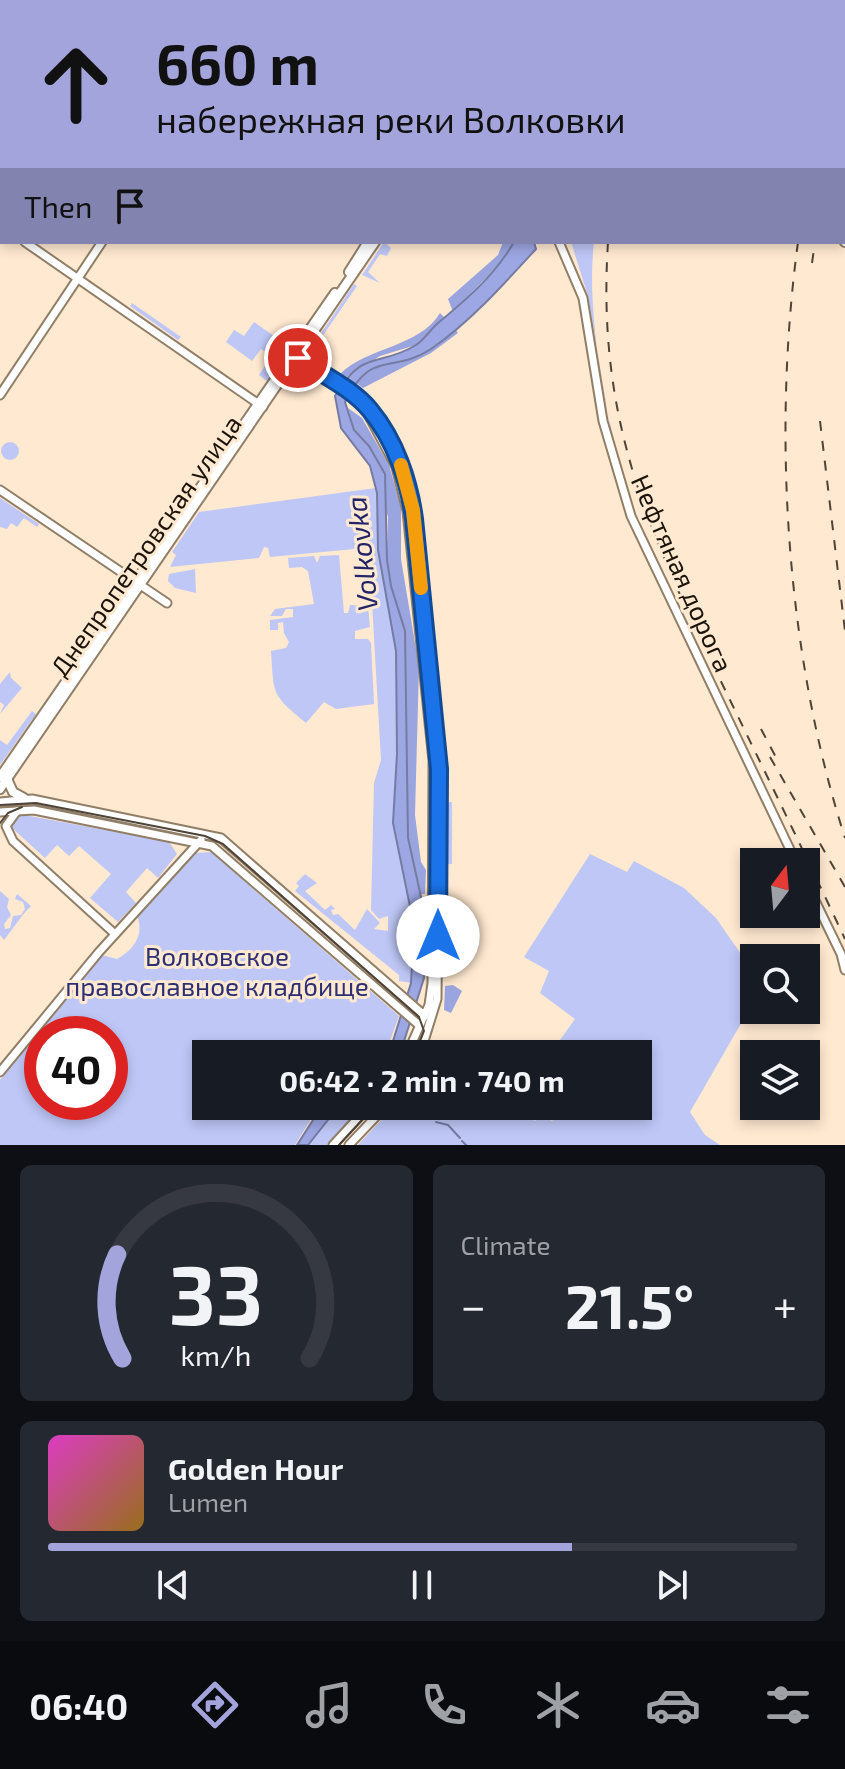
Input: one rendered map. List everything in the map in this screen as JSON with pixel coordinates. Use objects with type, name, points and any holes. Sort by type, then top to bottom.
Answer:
[{"type":"main road","name":"Днепропетровская улица","points":[[296,357],[367,244]]},
{"type":"main road","name":"Днепропетровская улица","points":[[0,789],[3,778],[374,244]]},
{"type":"main road","points":[[3,778],[13,792],[24,798]]},
{"type":"street","points":[[28,244],[261,406]]},
{"type":"street","points":[[0,395],[101,244]]},
{"type":"street","name":"Нефтяная дорога","points":[[560,244],[583,298],[603,421],[631,516],[789,848]]},
{"type":"street","points":[[296,357],[355,396],[370,410],[398,457],[414,519],[439,769],[438,984],[433,1022],[426,1040]]},
{"type":"street","points":[[362,403],[393,460],[404,495],[425,674],[433,784],[432,977],[424,1015],[416,1023],[411,1040]]},
{"type":"street","points":[[0,490],[167,603]]},
{"type":"street","points":[[0,802],[24,798],[207,833],[231,845],[433,1022]]},
{"type":"street","points":[[0,812],[19,810],[199,842],[224,854],[416,1023]]},
{"type":"street","points":[[19,810],[9,818],[7,832],[115,934]]},
{"type":"street","points":[[0,1072],[115,934],[207,833]]},
{"type":"street","points":[[820,911],[841,954],[845,970]]},
{"type":"street","points":[[333,1145],[356,1120]]},
{"type":"street","points":[[349,1145],[373,1120]]},
{"type":"green space","points":[[383,244],[391,248],[387,256],[380,254],[368,272],[380,283],[362,275]]},
{"type":"green space","points":[[572,244],[594,244],[592,297],[598,355],[588,296]]},
{"type":"green space","points":[[354,284],[357,286],[308,357],[308,353]]},
{"type":"green space","points":[[132,303],[181,337],[178,340],[130,306]]},
{"type":"green space","points":[[254,322],[291,348],[267,381],[259,375],[271,356],[261,349],[252,361],[226,342],[234,330],[244,336]]},
{"type":"green space","points":[[6,442],[14,442],[19,451],[17,458],[6,460],[1,455],[1,447]]},
{"type":"green space","points":[[376,488],[378,550],[396,651],[397,754],[393,823],[414,926],[411,983],[399,981],[399,975],[295,891],[299,886],[296,883],[305,874],[317,883],[305,891],[325,910],[331,905],[335,909],[331,910],[333,915],[338,914],[355,930],[367,909],[380,923],[374,929],[388,931],[388,916],[379,919],[371,910],[374,783],[381,760],[368,533],[365,548],[270,557],[268,548],[264,547],[259,558],[170,567],[176,555],[172,552],[199,512]]},
{"type":"green space","points":[[0,498],[39,524],[37,527],[24,518],[17,527],[11,523],[7,529],[0,527]]},
{"type":"green space","points":[[339,555],[344,613],[348,613],[350,605],[368,606],[370,627],[355,631],[355,639],[368,639],[371,643],[374,704],[336,709],[324,702],[306,723],[280,699],[273,677],[271,651],[286,648],[289,642],[283,622],[278,623],[278,630],[270,630],[270,620],[293,617],[293,609],[286,609],[282,616],[270,616],[275,609],[314,604],[308,571],[302,567],[289,568],[288,558],[314,556],[317,563],[320,556]]},
{"type":"green space","points":[[195,569],[196,593],[175,588],[168,581],[169,574]]},
{"type":"green space","points":[[10,672],[11,678],[22,688],[0,714],[4,705],[0,702],[0,684]]},
{"type":"green space","points":[[32,711],[36,714],[0,765],[0,740],[7,745]]},
{"type":"green space","points":[[446,802],[452,802],[452,864],[447,864]]},
{"type":"green space","points":[[17,816],[169,842],[177,854],[158,878],[147,868],[126,892],[136,903],[118,922],[90,898],[111,874],[79,846],[69,856],[57,845],[45,858],[12,828]]},
{"type":"green space","name":"Волковское православное кладбище","points":[[211,852],[399,1016],[390,1040],[192,1040],[192,1120],[310,1120],[295,1145],[0,1145],[0,1080],[24,1051],[24,1120],[128,1120],[128,1016],[52,1016],[102,955],[117,959],[128,951],[140,929],[137,916],[196,853]]},
{"type":"green space","points":[[590,854],[627,872],[634,861],[684,888],[716,918],[740,953],[741,1024],[690,1112],[705,1135],[720,1145],[358,1145],[381,1120],[652,1120],[652,1040],[560,1040],[575,1019],[540,993],[549,971],[524,957]]},
{"type":"green space","points":[[0,891],[9,899],[7,907],[11,915],[4,924],[5,929],[10,928],[13,916],[21,915],[25,909],[23,902],[15,899],[17,894],[31,906],[4,940],[0,935]]},
{"type":"green space","points":[[328,1120],[350,1120],[327,1145],[308,1145]]},
{"type":"shaded area","points":[[502,244],[513,244],[504,259],[453,312],[448,299],[498,255]]},
{"type":"shaded area","points":[[513,244],[535,244],[536,249],[473,315],[417,357],[373,368],[355,385],[345,402],[354,430],[369,446],[385,474],[387,560],[391,586],[405,631],[408,838],[421,897],[426,952],[424,978],[404,1040],[393,1040],[411,983],[414,926],[393,823],[397,754],[396,651],[378,550],[377,493],[370,466],[341,428],[335,396],[345,381],[364,364],[403,352],[419,343],[489,276]]},
{"type":"shaded area","points":[[440,313],[445,318],[416,345],[380,356],[346,377],[340,374],[364,358],[420,333]]},
{"type":"shaded area","points":[[455,329],[458,333],[431,353],[363,388],[355,382],[377,365],[429,350]]},
{"type":"shaded area","points":[[348,408],[362,418],[389,465],[401,507],[401,559],[419,667],[415,815],[421,862],[426,870],[425,894],[421,894],[408,838],[405,631],[391,586],[387,560],[388,517],[369,446],[354,430]]},
{"type":"shaded area","points":[[453,985],[462,991],[451,1013],[444,1010],[445,986]]},
{"type":"shaded area","points":[[313,1120],[328,1120],[308,1145],[297,1145]]},
{"type":"waterway","points":[[436,1122],[448,1125],[460,1138]]},
{"type":"waterway","points":[[462,1141],[466,1145]]},
{"type":"tram line","points":[[0,805],[36,803],[205,836],[223,844],[419,1017],[424,1031],[420,1040]]},
{"type":"tram line","points":[[0,823],[8,813],[22,807]]},
{"type":"tram line","points":[[339,1145],[362,1120]]},
{"type":"railway","points":[[608,244],[607,308],[611,368],[635,479],[654,532],[701,640],[845,939]]},
{"type":"railway","points":[[798,244],[786,390],[790,543],[797,619],[809,694],[845,838]]},
{"type":"railway","points":[[812,263],[815,244]]},
{"type":"railway","points":[[820,421],[845,631]]},
{"type":"railway","points":[[761,729],[779,763]]},
{"type":"railway","points":[[770,757],[845,887]]},
{"type":"slow traffic","points":[[401,465],[413,510],[421,588]]},
{"type":"route","points":[[298,358],[368,407],[398,457],[407,481],[414,519],[439,769],[438,936]]},
{"type":"water label","name":"Volkovka","points":[[361,554]]}]
